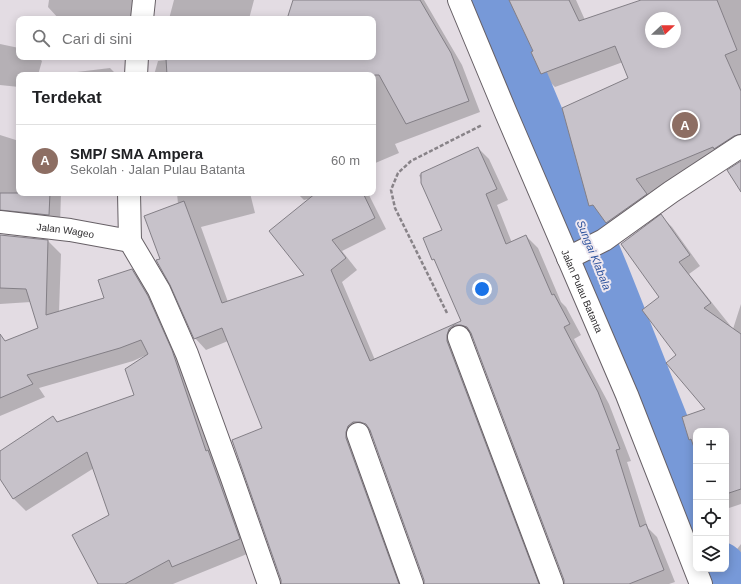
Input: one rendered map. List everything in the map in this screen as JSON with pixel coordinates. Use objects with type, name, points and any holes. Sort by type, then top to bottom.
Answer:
[{"type":"street","points":[[142,16],[144,0]]},
{"type":"street","name":"Jalan Pulau Batanta","points":[[460,0],[506,113],[574,255],[701,584]]},
{"type":"street","points":[[136,72],[138,60]]},
{"type":"street","points":[[574,255],[604,240],[670,192],[741,146]]},
{"type":"street","points":[[129,196],[130,241],[159,290],[187,354],[269,584]]},
{"type":"street","name":"Jalan Wageo","points":[[0,222],[70,230],[130,241]]},
{"type":"street","points":[[458,337],[552,584]]},
{"type":"street","points":[[358,434],[412,584]]},
{"type":"path","points":[[458,337],[395,208],[391,190],[398,174],[411,161],[506,113]]},
{"type":"building","points":[[293,0],[420,0],[451,53],[469,101],[406,124],[379,75],[376,75],[376,72],[167,72],[166,60],[376,60],[376,16],[288,16]]},
{"type":"building","points":[[509,0],[569,0],[579,21],[641,0],[717,0],[737,50],[725,55],[741,91],[741,134],[734,136],[714,149],[713,147],[636,179],[647,194],[606,223],[593,205],[589,206],[562,108],[628,78],[615,46],[541,74],[531,52],[533,51]]},
{"type":"building","points":[[478,147],[497,189],[486,194],[506,244],[526,235],[552,295],[554,294],[570,324],[564,327],[598,392],[620,449],[616,450],[640,527],[646,524],[664,570],[629,584],[564,584],[564,580],[471,333],[467,327],[454,325],[449,329],[447,341],[539,584],[424,584],[424,580],[370,430],[366,424],[353,422],[348,426],[346,438],[399,584],[281,584],[281,580],[232,440],[262,428],[222,328],[194,339],[170,285],[156,260],[160,259],[144,216],[184,201],[222,303],[304,275],[269,231],[312,196],[364,196],[375,218],[332,240],[346,258],[331,270],[370,361],[461,321],[434,259],[432,260],[423,238],[442,230],[421,183],[421,173]]},
{"type":"building","points":[[741,161],[741,192],[727,170]]},
{"type":"building","points":[[0,193],[16,193],[16,196],[50,196],[49,215],[0,210]]},
{"type":"building","points":[[661,214],[690,255],[679,262],[711,303],[704,308],[741,334],[741,489],[729,493],[729,428],[693,428],[693,445],[691,439],[689,440],[682,417],[705,409],[666,363],[676,355],[642,310],[659,297],[621,244]]},
{"type":"building","points":[[0,235],[48,240],[46,315],[104,298],[98,280],[132,269],[148,296],[172,350],[206,451],[208,450],[240,539],[172,567],[169,560],[125,584],[98,584],[72,535],[109,515],[87,452],[13,499],[0,479],[0,451],[53,416],[57,422],[134,395],[125,369],[148,354],[141,340],[120,348],[27,375],[33,384],[0,398],[0,334],[5,341],[38,328],[26,289],[0,288]]},
{"type":"waterway","name":"Sungai Klabala","points":[[487,0],[602,275],[693,504]]},
{"type":"waterway","name":"Sungai Klabala","points":[[720,572],[725,584]]},
{"type":"place","name":"SMP/ SMA Ampera","points":[[685,125]]}]
